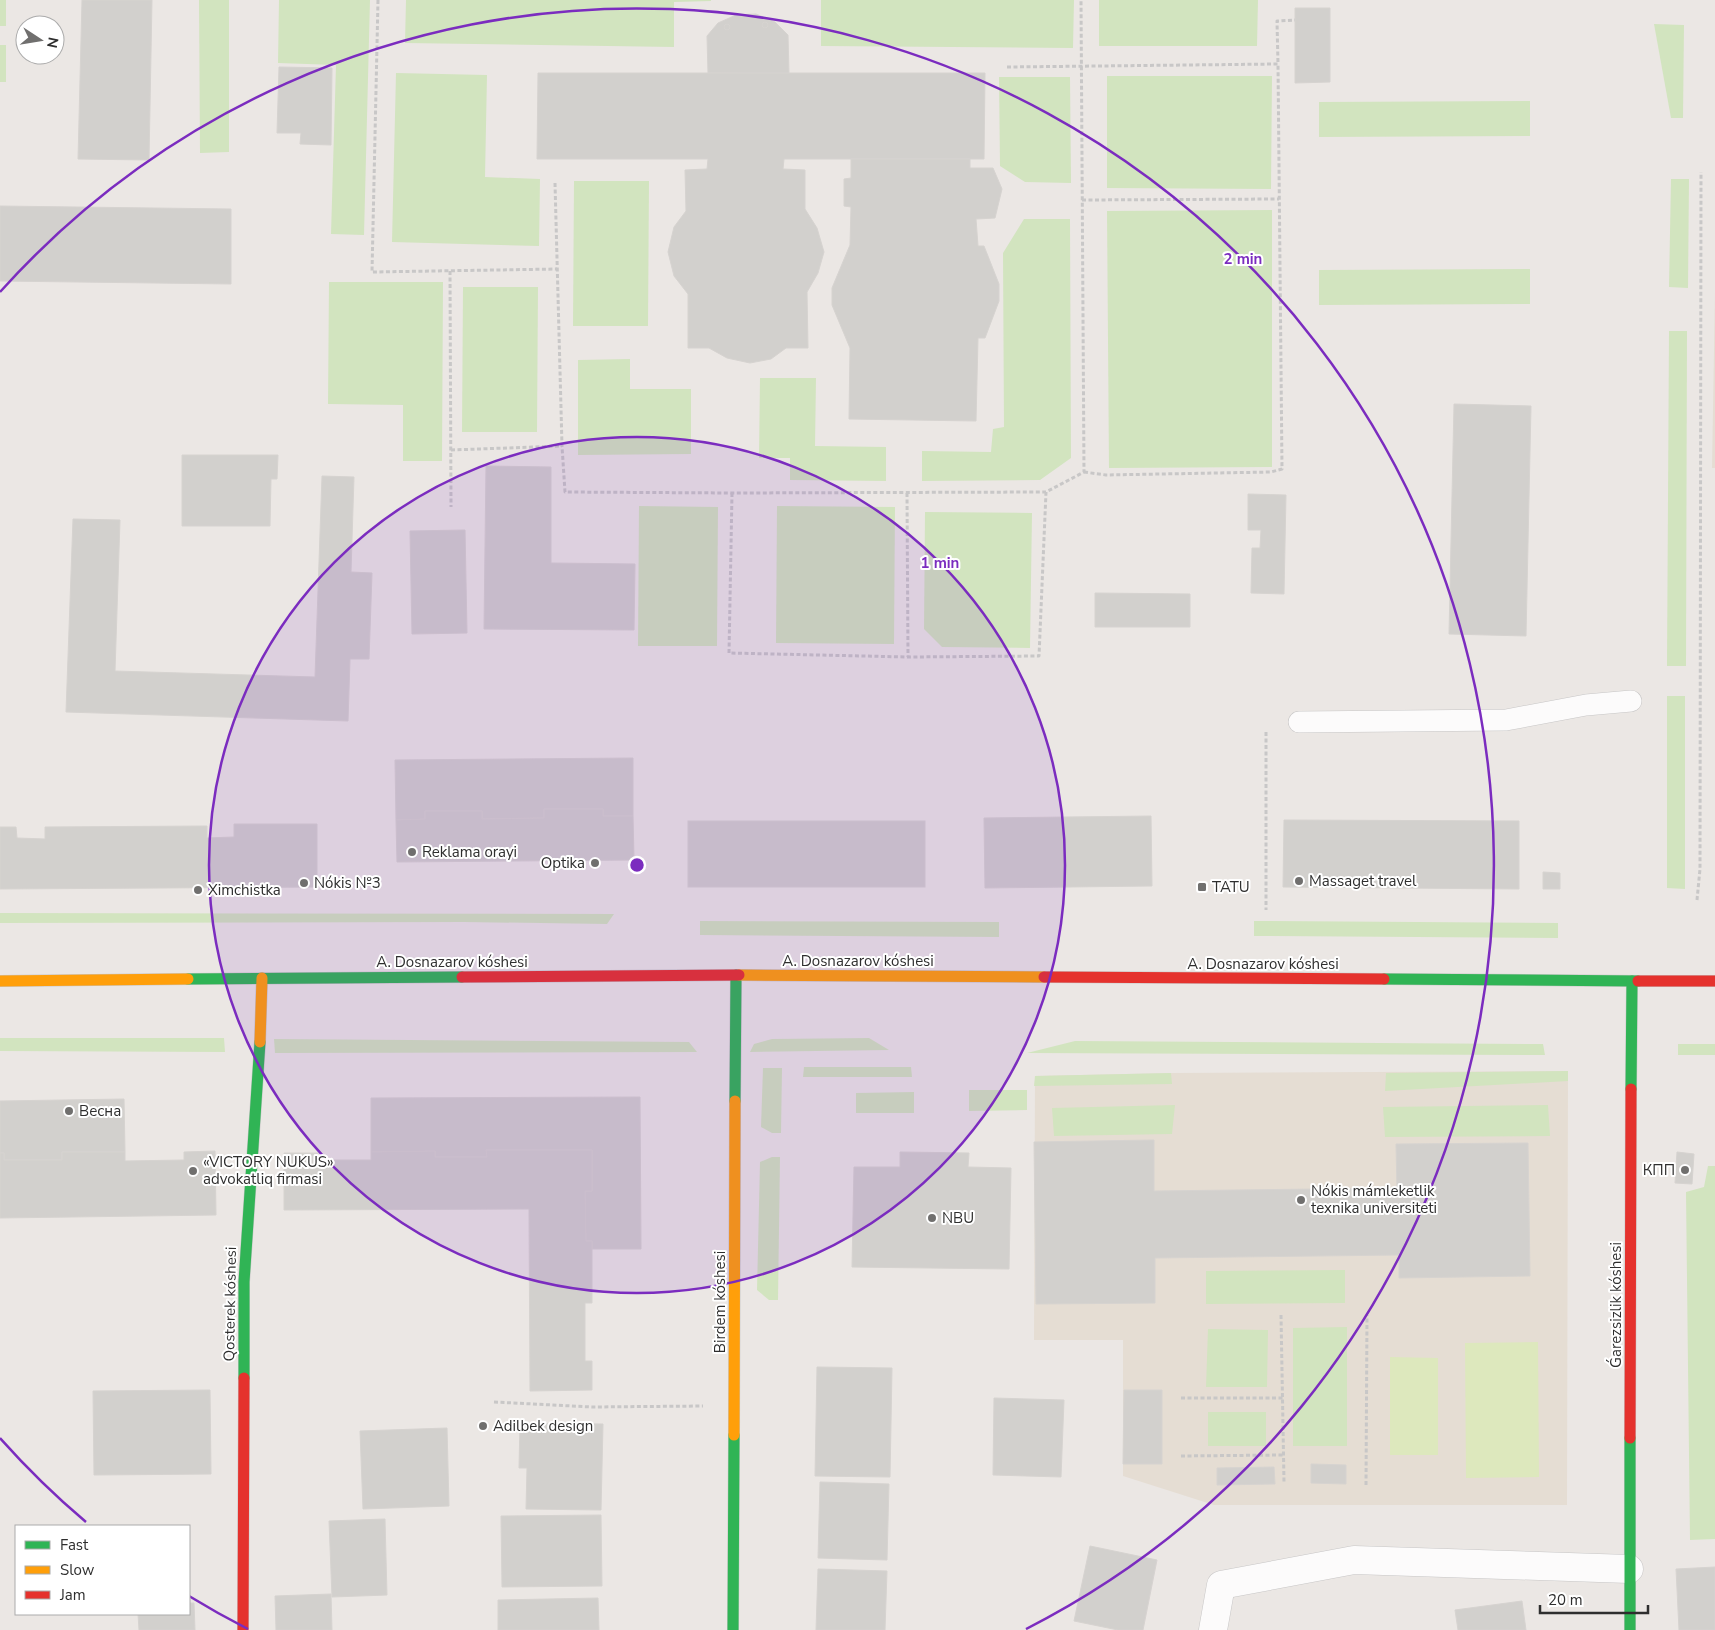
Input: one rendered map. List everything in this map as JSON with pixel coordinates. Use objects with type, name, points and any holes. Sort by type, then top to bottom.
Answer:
[{"type":"street","name":"A. Dosnazarov kóshesi","points":[[0,981],[736,975],[1715,981]]},
{"type":"street","name":"Birdem kóshesi","points":[[733,1630],[736,975]]},
{"type":"street","name":"Qosterek kóshesi","points":[[243,1630],[244,1282],[259,1064],[262,978]]},
{"type":"street","name":"Ǵarezsizlik kóshesi","points":[[1630,1630],[1632,980]]},
{"type":"street","points":[[1213,1630],[1222,1585],[1354,1560],[1629,1569]]},
{"type":"lane","points":[[1298,722],[1506,720],[1586,705],[1631,701]]},
{"type":"path","points":[[378,0],[372,272],[557,269]]},
{"type":"path","points":[[1082,0],[1084,472]]},
{"type":"path","points":[[555,183],[562,446],[565,492],[1046,492],[1084,472],[1106,475],[1271,472],[1282,469],[1277,21],[1295,20]]},
{"type":"path","points":[[1007,67],[1278,64]]},
{"type":"path","points":[[1697,900],[1700,869],[1701,172]]},
{"type":"path","points":[[1082,200],[1279,200]]},
{"type":"path","points":[[450,271],[451,507]]},
{"type":"path","points":[[451,450],[562,446]]},
{"type":"path","points":[[732,493],[729,653],[908,657],[1040,656],[1046,492]]},
{"type":"path","points":[[907,493],[908,657]]},
{"type":"path","points":[[1266,732],[1266,910]]},
{"type":"path","points":[[1281,1315],[1284,1482]]},
{"type":"path","points":[[1366,1485],[1367,1315]]},
{"type":"path","points":[[1181,1398],[1283,1398]]},
{"type":"path","points":[[494,1402],[592,1407],[734,1405]]},
{"type":"path","points":[[1182,1456],[1284,1454]]},
{"type":"shaded area","points":[[1715,292],[1715,468],[1712,468]]},
{"type":"shaded area","name":"Nókis mámleketlik texnika universiteti","points":[[1568,1071],[1567,1505],[1214,1505],[1123,1476],[1123,1340],[1034,1340],[1035,1076],[1171,1073]]},
{"type":"green space","points":[[0,0],[6,0],[6,26],[0,26]]},
{"type":"green space","points":[[199,0],[229,0],[229,152],[200,153]]},
{"type":"green space","points":[[279,0],[370,0],[364,235],[331,234],[336,65],[278,63]]},
{"type":"green space","points":[[406,0],[711,1],[674,2],[674,47],[405,43]]},
{"type":"green space","points":[[821,0],[1074,0],[1073,48],[821,46]]},
{"type":"green space","points":[[1099,0],[1258,0],[1257,46],[1099,46]]},
{"type":"green space","points":[[1654,24],[1684,25],[1683,118],[1671,118]]},
{"type":"green space","points":[[0,45],[6,45],[6,82],[0,82]]},
{"type":"green space","points":[[396,73],[487,75],[485,177],[540,179],[539,246],[392,242]]},
{"type":"green space","points":[[1107,76],[1272,76],[1271,189],[1107,188]]},
{"type":"green space","points":[[999,77],[1070,77],[1071,183],[1025,182],[1000,166]]},
{"type":"green space","points":[[1530,101],[1530,136],[1319,137],[1319,102]]},
{"type":"green space","points":[[1671,179],[1689,179],[1688,288],[1669,287]]},
{"type":"green space","points":[[574,181],[649,181],[648,326],[573,326]]},
{"type":"green space","points":[[1272,210],[1272,467],[1109,468],[1107,211]]},
{"type":"green space","points":[[1024,219],[1070,219],[1071,458],[1040,480],[922,481],[922,451],[991,452],[993,429],[1004,427],[1003,253]]},
{"type":"green space","points":[[1530,269],[1530,304],[1319,305],[1319,270]]},
{"type":"green space","points":[[329,282],[443,282],[442,461],[403,461],[403,405],[328,404]]},
{"type":"green space","points":[[463,287],[538,287],[537,432],[462,432]]},
{"type":"green space","points":[[1669,331],[1687,331],[1686,666],[1667,666]]},
{"type":"green space","points":[[630,359],[630,389],[691,389],[691,454],[578,455],[578,360]]},
{"type":"green space","points":[[760,378],[816,378],[815,446],[886,447],[886,481],[790,480],[790,458],[759,458]]},
{"type":"green space","points":[[639,506],[718,507],[717,646],[638,646]]},
{"type":"green space","points":[[777,506],[895,507],[894,644],[776,643]]},
{"type":"green space","points":[[925,512],[1032,513],[1030,648],[942,647],[924,629]]},
{"type":"green space","points":[[1667,696],[1685,696],[1685,889],[1667,888]]},
{"type":"green space","points":[[0,913],[614,914],[607,924],[464,922],[0,923]]},
{"type":"green space","points":[[700,921],[999,922],[999,937],[700,935]]},
{"type":"green space","points":[[1254,921],[1558,923],[1558,938],[1254,936]]},
{"type":"green space","points":[[0,1038],[224,1038],[225,1052],[0,1051]]},
{"type":"green space","points":[[869,1038],[889,1050],[750,1052],[754,1044],[772,1039]]},
{"type":"green space","points":[[274,1039],[689,1042],[697,1052],[275,1053]]},
{"type":"green space","points":[[1075,1041],[1543,1044],[1545,1055],[1027,1053]]},
{"type":"green space","points":[[1678,1044],[1715,1044],[1715,1055],[1678,1055]]},
{"type":"green space","points":[[804,1067],[911,1067],[912,1077],[803,1077]]},
{"type":"green space","points":[[763,1068],[782,1068],[781,1133],[772,1133],[761,1127]]},
{"type":"green space","points":[[1568,1071],[1568,1081],[1385,1091],[1386,1073]]},
{"type":"green space","points":[[1171,1073],[1172,1084],[1034,1086],[1035,1076]]},
{"type":"green space","points":[[969,1090],[1027,1090],[1027,1110],[969,1111]]},
{"type":"green space","points":[[914,1092],[914,1113],[856,1113],[856,1093]]},
{"type":"green space","points":[[1175,1105],[1172,1134],[1054,1136],[1052,1108]]},
{"type":"green space","points":[[1548,1105],[1550,1136],[1385,1137],[1383,1107]]},
{"type":"green space","points":[[772,1157],[780,1157],[778,1300],[769,1300],[757,1290],[760,1162]]},
{"type":"green space","points":[[1708,1166],[1715,1166],[1715,1539],[1690,1540],[1686,1192],[1704,1187]]},
{"type":"green space","points":[[1345,1270],[1345,1303],[1206,1304],[1206,1271]]},
{"type":"green space","points":[[1347,1327],[1347,1446],[1293,1446],[1293,1328]]},
{"type":"green space","points":[[1208,1329],[1268,1330],[1267,1387],[1206,1387]]},
{"type":"green space","points":[[1538,1342],[1539,1477],[1466,1478],[1465,1343]]},
{"type":"green space","points":[[1390,1357],[1438,1358],[1438,1455],[1390,1455]]},
{"type":"green space","points":[[1208,1412],[1266,1412],[1266,1446],[1208,1446]]},
{"type":"building","points":[[82,0],[152,0],[149,160],[78,159]]},
{"type":"building","points":[[1295,8],[1330,8],[1330,82],[1295,83]]},
{"type":"building","points":[[756,14],[775,22],[788,35],[789,74],[708,73],[707,36],[718,23],[736,15]]},
{"type":"building","points":[[765,22],[768,25],[765,28],[762,25]]},
{"type":"building","points":[[727,24],[730,27],[727,30],[724,27]]},
{"type":"building","points":[[279,67],[332,68],[331,145],[300,144],[301,133],[277,133]]},
{"type":"building","points":[[538,73],[985,73],[984,159],[784,159],[783,169],[805,170],[805,209],[817,228],[824,252],[818,273],[807,292],[808,348],[786,348],[771,359],[750,363],[727,358],[709,348],[688,348],[688,294],[674,276],[668,252],[674,227],[686,211],[685,170],[707,169],[708,159],[537,159]]},
{"type":"building","points":[[851,159],[970,159],[970,168],[993,168],[1002,189],[995,218],[976,219],[978,246],[984,246],[999,284],[999,301],[985,338],[978,338],[976,421],[849,419],[850,348],[832,305],[832,288],[850,245],[851,207],[844,206],[844,179],[851,178]]},
{"type":"building","points":[[0,206],[231,209],[231,284],[0,281]]},
{"type":"building","points":[[1454,404],[1531,406],[1526,636],[1449,634]]},
{"type":"building","points":[[182,455],[278,455],[277,479],[271,479],[270,526],[182,526]]},
{"type":"building","points":[[486,466],[551,467],[551,563],[635,564],[634,630],[484,629]]},
{"type":"building","points":[[322,476],[354,477],[351,572],[372,573],[369,659],[350,659],[348,721],[66,712],[73,519],[120,520],[115,671],[315,677]]},
{"type":"building","points":[[1248,494],[1286,495],[1284,594],[1251,593],[1252,548],[1260,548],[1261,530],[1248,530]]},
{"type":"building","points":[[465,530],[467,633],[412,634],[410,531]]},
{"type":"building","points":[[1095,593],[1190,594],[1190,627],[1095,627]]},
{"type":"building","points":[[633,758],[633,816],[603,816],[603,809],[544,809],[544,818],[482,819],[482,811],[425,811],[425,819],[396,820],[395,760]]},
{"type":"building","points":[[544,809],[603,809],[603,816],[633,816],[634,860],[397,862],[396,820],[425,819],[425,811],[482,811],[482,819],[544,818]]},
{"type":"building","points":[[1151,816],[1152,886],[985,888],[984,818]]},
{"type":"building","points":[[1284,820],[1519,821],[1519,889],[1283,887]]},
{"type":"building","points":[[688,821],[925,821],[925,887],[688,887]]},
{"type":"building","points":[[234,824],[317,824],[317,887],[0,889],[0,827],[16,827],[17,838],[45,839],[45,827],[207,826],[207,838],[234,837]]},
{"type":"building","points":[[1543,872],[1560,873],[1560,889],[1543,889]]},
{"type":"building","points":[[640,1097],[641,1249],[592,1249],[592,1241],[586,1241],[585,1191],[592,1191],[592,1150],[486,1150],[487,1157],[435,1157],[435,1151],[371,1152],[371,1098]]},
{"type":"building","points":[[124,1099],[125,1152],[62,1152],[62,1160],[4,1160],[4,1153],[0,1153],[0,1101]]},
{"type":"building","points":[[1154,1140],[1154,1191],[1397,1188],[1396,1144],[1528,1143],[1530,1276],[1399,1278],[1399,1255],[1155,1258],[1155,1303],[1036,1304],[1034,1142]]},
{"type":"building","points":[[486,1150],[592,1150],[592,1191],[585,1191],[586,1241],[592,1241],[592,1303],[585,1303],[585,1361],[592,1361],[592,1390],[530,1391],[529,1209],[284,1210],[284,1153],[318,1153],[317,1160],[371,1160],[371,1152],[435,1151],[435,1157],[487,1157]]},
{"type":"building","points":[[215,1151],[216,1215],[0,1218],[0,1153],[4,1153],[4,1160],[62,1160],[62,1152],[125,1152],[125,1161],[184,1160],[184,1152]]},
{"type":"building","name":"NBU","points":[[900,1152],[969,1153],[968,1167],[1011,1168],[1009,1269],[852,1267],[854,1167],[900,1167]]},
{"type":"building","name":"КПП","points":[[1677,1152],[1694,1154],[1692,1184],[1675,1183]]},
{"type":"building","points":[[817,1367],[892,1368],[890,1477],[815,1476]]},
{"type":"building","points":[[210,1390],[211,1474],[94,1475],[93,1391]]},
{"type":"building","points":[[1124,1390],[1162,1390],[1162,1464],[1123,1464]]},
{"type":"building","points":[[994,1398],[1064,1400],[1061,1477],[993,1475]]},
{"type":"building","points":[[520,1423],[603,1424],[601,1510],[526,1509],[527,1468],[519,1468]]},
{"type":"building","points":[[447,1428],[449,1506],[363,1509],[360,1431]]},
{"type":"building","points":[[1311,1464],[1346,1465],[1346,1484],[1311,1483]]},
{"type":"building","points":[[1274,1467],[1275,1484],[1217,1485],[1217,1468]]},
{"type":"building","points":[[820,1482],[889,1484],[887,1560],[818,1558]]},
{"type":"building","points":[[601,1515],[602,1586],[502,1587],[501,1516]]},
{"type":"building","points":[[385,1519],[387,1595],[332,1597],[329,1521]]},
{"type":"building","points":[[1090,1546],[1157,1560],[1143,1630],[1118,1630],[1074,1621]]},
{"type":"building","points":[[1715,1567],[1715,1630],[1679,1630],[1676,1569]]},
{"type":"building","points":[[818,1569],[887,1571],[885,1630],[816,1630]]},
{"type":"building","points":[[331,1594],[332,1630],[276,1630],[275,1596]]},
{"type":"building","points":[[598,1598],[599,1630],[498,1630],[498,1600]]},
{"type":"building","points":[[1522,1601],[1526,1630],[1458,1630],[1455,1610]]},
{"type":"building","points":[[190,1603],[194,1603],[195,1630],[139,1630],[138,1615],[190,1615]]},
{"type":"traffic: fast","points":[[735,1101],[736,975]]},
{"type":"traffic: fast","points":[[188,979],[462,977]]},
{"type":"traffic: fast","points":[[1384,979],[1638,981]]},
{"type":"traffic: fast","points":[[1631,1089],[1632,981]]},
{"type":"traffic: fast","points":[[244,1378],[244,1282],[260,1042]]},
{"type":"traffic: fast","points":[[733,1630],[734,1435]]},
{"type":"traffic: fast","points":[[1630,1438],[1630,1630]]},
{"type":"traffic: slow","points":[[739,975],[1044,977]]},
{"type":"traffic: slow","points":[[260,1042],[262,978]]},
{"type":"traffic: slow","points":[[0,981],[188,979]]},
{"type":"traffic: slow","points":[[734,1435],[735,1101]]},
{"type":"traffic: jam","points":[[462,977],[739,975]]},
{"type":"traffic: jam","points":[[1044,977],[1384,979]]},
{"type":"traffic: jam","points":[[1638,981],[1715,981]]},
{"type":"traffic: jam","points":[[1630,1438],[1631,1089]]},
{"type":"traffic: jam","points":[[243,1630],[244,1378]]},
{"type":"place","name":"Reklama orayi","points":[[412,852]]},
{"type":"place","name":"Optika","points":[[595,863]]},
{"type":"place","name":"Massaget travel","points":[[1299,881]]},
{"type":"place","name":"Nókis №3","points":[[304,883]]},
{"type":"place","name":"TATU","points":[[1202,887]]},
{"type":"place","name":"Ximchistka","points":[[198,890]]},
{"type":"place","name":"Весна","points":[[69,1111]]},
{"type":"place","name":"КПП","points":[[1685,1170]]},
{"type":"place","name":"«VICTORY NUKUS» advokatliq firmasi","points":[[193,1171]]},
{"type":"place","name":"Nókis mámleketlik texnika universiteti","points":[[1301,1200]]},
{"type":"place","name":"NBU","points":[[932,1218]]},
{"type":"place","name":"Adilbek design","points":[[483,1426]]}]
